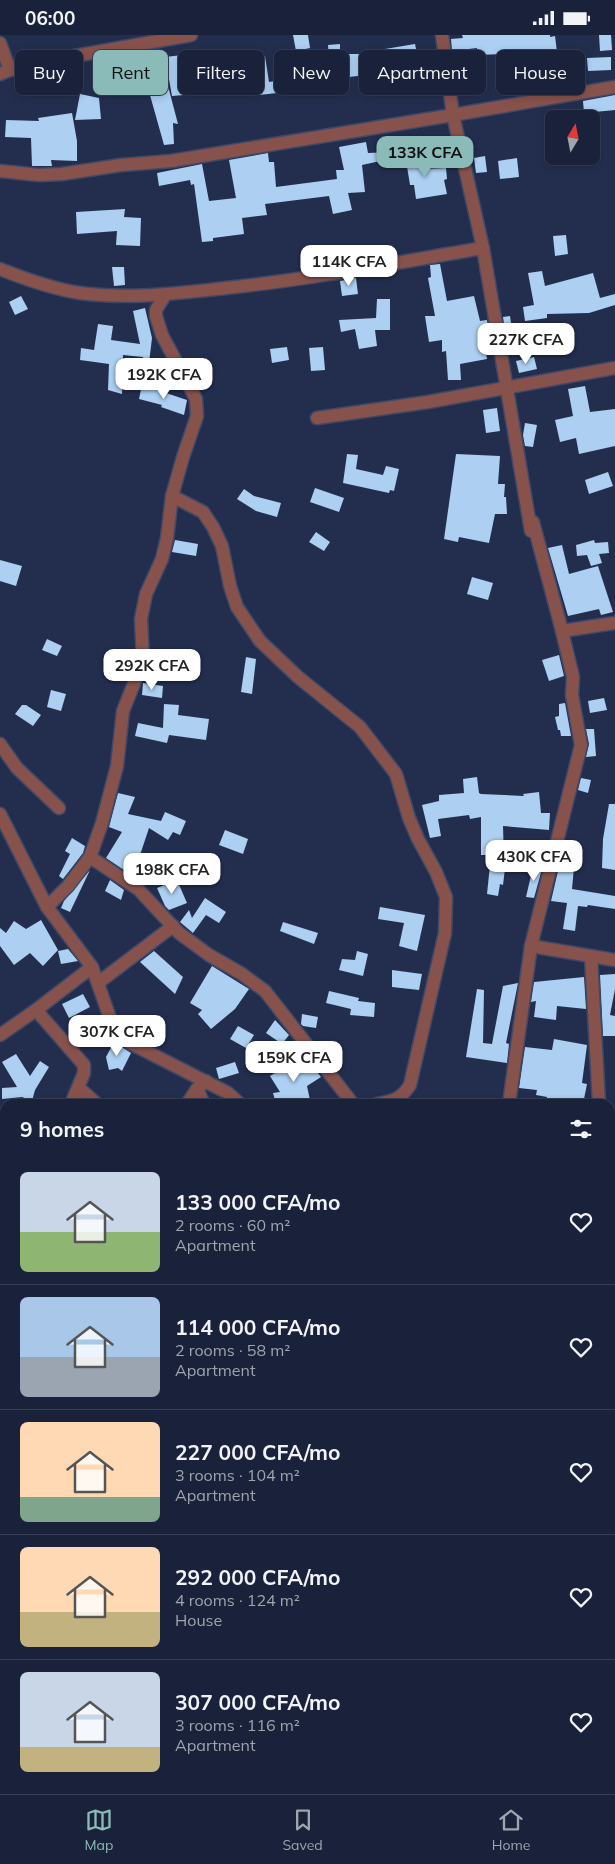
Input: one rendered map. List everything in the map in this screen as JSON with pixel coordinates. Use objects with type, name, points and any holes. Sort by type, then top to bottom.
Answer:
[{"type":"street","points":[[0,43],[5,72],[192,35]]},
{"type":"street","points":[[442,35],[453,115],[483,248],[506,387],[532,525],[574,677],[572,695],[581,745],[532,946],[510,1099]]},
{"type":"street","points":[[0,171],[39,175],[62,174],[121,165],[171,161],[615,87]]},
{"type":"street","points":[[0,269],[24,279],[79,292],[120,296],[164,295],[264,284],[483,248]]},
{"type":"street","points":[[47,907],[68,886],[90,857],[102,823],[117,766],[123,711],[143,661],[141,619],[146,594],[162,559],[167,538],[172,496],[182,457],[197,416],[198,407],[196,399],[162,335],[156,316],[156,310],[164,295]]},
{"type":"street","points":[[317,418],[428,402],[615,368]]},
{"type":"street","points":[[172,496],[203,511],[213,527],[222,546],[230,586],[237,607],[260,641],[298,677],[360,727],[396,774],[409,818],[436,872],[446,897],[445,933],[410,1085],[403,1095],[397,1099]]},
{"type":"street","points":[[562,631],[615,623]]},
{"type":"street","points":[[0,744],[17,768],[59,808]]},
{"type":"street","points":[[0,815],[47,907],[92,967],[115,1032],[201,1085],[228,1093],[235,1099]]},
{"type":"street","points":[[90,857],[138,889],[179,933],[265,991],[349,1099]]},
{"type":"street","points":[[98,983],[173,926]]},
{"type":"street","points":[[532,946],[615,960]]},
{"type":"street","points":[[591,956],[599,1099]]},
{"type":"street","points":[[0,1035],[92,967]]},
{"type":"street","points":[[36,1010],[84,1065],[84,1073],[74,1099]]},
{"type":"street","points":[[191,1099],[201,1085]]},
{"type":"street","points":[[201,1085],[203,1099]]},
{"type":"street","points":[[79,1088],[91,1099]]},
{"type":"building","points":[[293,35],[308,35],[310,48],[296,50]]},
{"type":"building","points":[[462,35],[550,35],[550,37],[555,36],[557,50],[496,50],[496,54],[486,55],[486,50],[477,50],[477,48],[452,50],[451,39],[463,38]]},
{"type":"building","points":[[599,35],[611,35],[612,50],[600,51]]},
{"type":"building","points":[[340,44],[340,50],[328,50],[328,45]]},
{"type":"building","points":[[415,44],[416,50],[379,50]]},
{"type":"building","points":[[349,54],[359,54],[359,76],[349,77]]},
{"type":"building","points":[[178,55],[178,95],[184,95],[172,96],[168,74],[168,57]]},
{"type":"building","points":[[264,56],[269,82],[274,81],[274,93],[264,94]]},
{"type":"building","points":[[611,57],[611,70],[588,71],[587,58]]},
{"type":"building","points":[[168,86],[178,124],[173,123],[174,144],[164,145],[150,95],[168,95]]},
{"type":"building","points":[[80,95],[99,98],[101,119],[75,120]]},
{"type":"building","points":[[615,95],[615,110],[584,110],[583,101]]},
{"type":"building","points":[[72,113],[77,141],[77,161],[51,160],[52,166],[32,166],[31,138],[5,137],[6,120],[39,121],[38,118]]},
{"type":"building","points":[[366,142],[368,153],[393,152],[394,158],[362,165],[365,192],[348,193],[352,210],[333,214],[329,196],[265,204],[267,215],[242,218],[244,234],[213,238],[213,241],[202,242],[194,184],[191,185],[190,180],[159,186],[157,173],[202,164],[209,201],[236,198],[229,160],[268,153],[269,162],[274,162],[276,187],[337,179],[336,170],[344,170],[339,147]]},
{"type":"building","points":[[419,152],[422,169],[446,168],[447,179],[444,180],[447,194],[416,199],[414,185],[410,185],[405,154]]},
{"type":"building","points":[[485,156],[487,172],[476,173],[474,158]]},
{"type":"building","points":[[517,158],[519,177],[500,179],[498,161]]},
{"type":"building","points":[[125,209],[124,217],[141,218],[140,246],[116,245],[117,231],[77,234],[76,212]]},
{"type":"building","points":[[566,235],[568,254],[555,256],[553,236]]},
{"type":"building","points":[[440,264],[447,301],[474,296],[480,321],[487,320],[490,340],[484,340],[487,359],[460,364],[461,380],[448,380],[446,351],[442,352],[442,340],[429,342],[425,316],[435,316],[428,278],[431,277],[430,265]]},
{"type":"building","points":[[112,267],[124,267],[125,285],[114,286]]},
{"type":"building","points":[[542,271],[545,286],[593,273],[600,298],[615,294],[615,305],[589,313],[547,314],[547,318],[525,321],[523,307],[534,305],[528,273]]},
{"type":"building","points":[[356,278],[358,294],[342,296],[340,281]]},
{"type":"building","points":[[21,296],[28,309],[15,315],[9,302]]},
{"type":"building","points":[[377,299],[390,299],[390,330],[375,330],[377,346],[359,349],[355,329],[341,332],[339,320],[376,318]]},
{"type":"building","points":[[145,308],[152,338],[148,371],[146,372],[143,357],[123,355],[122,394],[108,390],[109,364],[80,360],[81,348],[94,350],[98,324],[113,326],[111,340],[140,344],[133,311]]},
{"type":"building","points":[[510,316],[513,337],[506,338],[503,317]]},
{"type":"building","points":[[287,347],[289,360],[272,363],[270,349]]},
{"type":"building","points":[[323,347],[325,370],[311,371],[309,348]]},
{"type":"building","points":[[534,357],[537,369],[519,373],[516,361]]},
{"type":"building","points":[[142,385],[187,400],[184,415],[161,407],[162,405],[139,399]]},
{"type":"building","points":[[585,386],[590,412],[615,409],[615,446],[579,454],[576,438],[560,442],[555,420],[573,416],[568,389]]},
{"type":"building","points":[[497,408],[500,431],[486,433],[483,410]]},
{"type":"building","points":[[525,423],[537,425],[533,447],[525,446],[523,435]]},
{"type":"building","points":[[347,454],[358,455],[356,469],[383,475],[386,466],[399,469],[394,491],[390,490],[389,493],[343,483]]},
{"type":"building","points":[[456,454],[500,456],[498,484],[505,484],[504,497],[506,497],[507,514],[495,514],[489,543],[459,537],[458,542],[444,539]]},
{"type":"building","points":[[608,472],[613,486],[589,494],[585,480]]},
{"type":"building","points":[[315,488],[344,498],[339,512],[310,502]]},
{"type":"building","points":[[244,489],[254,496],[281,503],[277,517],[256,511],[237,499]]},
{"type":"building","points":[[316,532],[330,542],[324,551],[309,542]]},
{"type":"building","points":[[175,540],[198,544],[196,556],[172,552]]},
{"type":"building","points":[[594,540],[595,543],[608,542],[609,553],[599,554],[602,563],[591,566],[587,555],[577,556],[576,545]]},
{"type":"building","points":[[562,545],[569,574],[598,566],[613,612],[601,615],[599,609],[568,616],[548,548]]},
{"type":"building","points":[[0,560],[22,566],[16,586],[0,581]]},
{"type":"building","points":[[472,577],[493,583],[488,600],[467,594]]},
{"type":"building","points":[[47,639],[62,646],[57,656],[42,650]]},
{"type":"building","points":[[559,655],[564,676],[549,681],[542,660]]},
{"type":"building","points":[[246,657],[256,659],[252,694],[241,692]]},
{"type":"building","points":[[143,683],[163,686],[162,698],[142,695]]},
{"type":"building","points":[[51,690],[66,694],[61,711],[47,707]]},
{"type":"building","points":[[604,698],[607,710],[590,713],[588,701]]},
{"type":"building","points":[[565,703],[571,736],[561,736],[555,717],[559,716],[559,704]]},
{"type":"building","points":[[164,704],[179,705],[178,715],[209,719],[206,740],[169,735],[167,743],[135,736],[138,723],[163,728]]},
{"type":"building","points":[[22,705],[26,705],[41,715],[33,726],[15,714]]},
{"type":"building","points":[[586,729],[594,729],[596,756],[586,757],[589,744]]},
{"type":"building","points":[[477,777],[479,793],[481,794],[524,796],[523,794],[539,792],[541,813],[550,813],[549,830],[503,826],[504,860],[506,860],[503,885],[500,884],[498,896],[487,894],[491,855],[481,855],[481,817],[470,819],[469,815],[438,819],[441,836],[430,838],[422,805],[439,801],[439,795],[464,793],[463,779]]},
{"type":"building","points":[[581,778],[591,780],[588,793],[578,790]]},
{"type":"building","points":[[118,793],[135,797],[128,814],[161,821],[165,812],[186,821],[180,835],[173,832],[168,840],[149,828],[140,855],[137,854],[130,874],[106,858],[122,832],[109,827]]},
{"type":"building","points":[[609,804],[615,804],[615,870],[602,868],[603,839]]},
{"type":"building","points":[[225,830],[248,839],[243,854],[219,845]]},
{"type":"building","points":[[72,838],[85,846],[83,853],[63,879],[59,876],[70,854],[65,851]]},
{"type":"building","points":[[562,854],[575,856],[572,889],[615,896],[615,909],[588,905],[587,907],[578,906],[575,931],[563,929],[567,903],[551,901]]},
{"type":"building","points":[[533,867],[542,869],[534,898],[526,897]]},
{"type":"building","points":[[90,870],[70,912],[61,908],[64,901]]},
{"type":"building","points":[[110,880],[124,890],[121,900],[105,891]]},
{"type":"building","points":[[177,880],[187,903],[169,910],[165,906],[157,888]]},
{"type":"building","points":[[205,898],[226,912],[219,923],[206,915],[193,933],[180,922],[189,910],[192,918]]},
{"type":"building","points":[[380,907],[425,915],[417,951],[399,946],[404,923],[378,919]]},
{"type":"building","points":[[41,920],[58,950],[43,966],[30,953],[14,965],[0,946],[0,928],[6,933],[14,921],[26,929]]},
{"type":"building","points":[[283,922],[318,933],[314,944],[280,931]]},
{"type":"building","points":[[68,949],[78,961],[61,964],[58,951]]},
{"type":"building","points":[[154,951],[183,977],[175,994],[140,962]]},
{"type":"building","points":[[357,951],[368,954],[363,976],[339,970],[342,959],[355,960]]},
{"type":"building","points":[[212,966],[249,989],[235,1009],[211,1029],[198,1014],[202,1010],[190,1003]]},
{"type":"building","points":[[392,970],[422,974],[419,990],[392,987]]},
{"type":"building","points":[[615,974],[615,989],[610,1015],[615,1016],[615,1036],[603,1036],[600,975]]},
{"type":"building","points":[[584,977],[586,1009],[557,1006],[556,1020],[534,1017],[536,1001],[531,1002],[534,982]]},
{"type":"building","points":[[518,983],[506,1043],[509,1044],[507,1063],[466,1057],[477,989],[484,990],[483,1043],[492,1044],[503,986]]},
{"type":"building","points":[[329,991],[359,998],[358,1001],[375,1003],[374,1017],[350,1015],[351,1009],[326,1003]]},
{"type":"building","points":[[83,994],[90,1007],[69,1018],[62,1004]]},
{"type":"building","points":[[302,1014],[318,1017],[316,1028],[301,1024]]},
{"type":"building","points":[[275,1020],[289,1035],[282,1044],[266,1033]]},
{"type":"building","points":[[238,1026],[254,1035],[246,1048],[230,1039]]},
{"type":"building","points":[[554,1039],[587,1045],[582,1083],[587,1084],[584,1099],[547,1099],[547,1097],[536,1095],[537,1090],[519,1088],[525,1047],[552,1050]]},
{"type":"building","points":[[114,1042],[131,1053],[122,1071],[118,1068],[109,1070],[106,1057]]},
{"type":"building","points":[[16,1054],[30,1076],[40,1061],[49,1067],[35,1090],[33,1099],[22,1097],[2,1099],[2,1088],[17,1087],[2,1062]]},
{"type":"building","points":[[298,1059],[305,1070],[312,1065],[321,1077],[307,1086],[310,1099],[275,1099],[273,1093],[280,1092],[270,1076]]},
{"type":"building","points":[[235,1062],[239,1073],[219,1079],[216,1068]]}]
